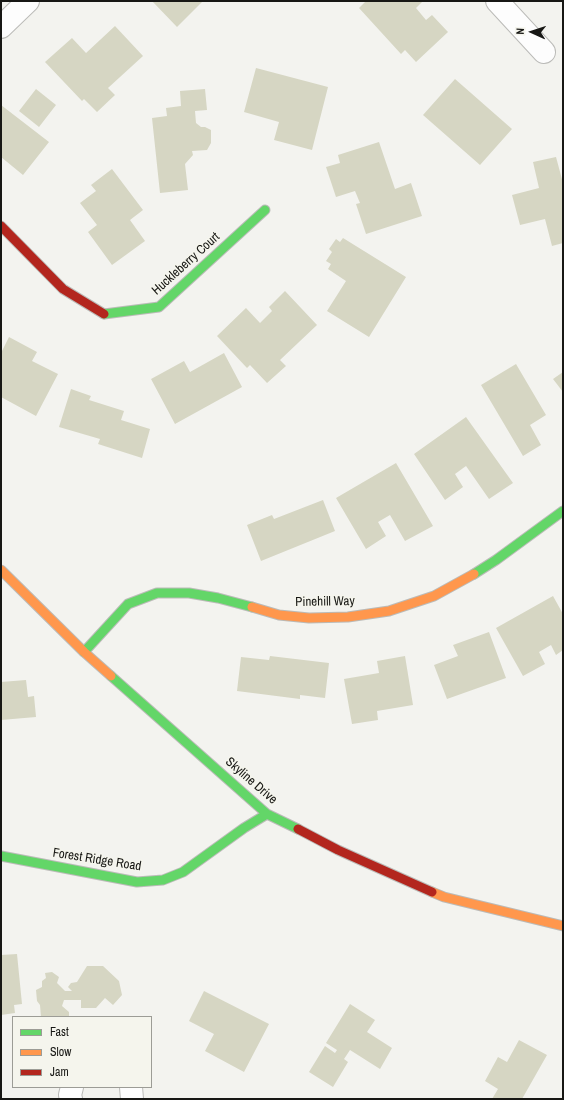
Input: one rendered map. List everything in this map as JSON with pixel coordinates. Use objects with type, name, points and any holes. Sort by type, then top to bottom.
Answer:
[{"type":"street","points":[[1,27],[28,1]]},
{"type":"street","points":[[497,1],[544,52]]},
{"type":"street","name":"Huckleberry Court","points":[[1,226],[63,288],[105,314],[159,307],[265,210]]},
{"type":"street","name":"Pinehill Way","points":[[84,652],[128,604],[157,593],[189,593],[218,598],[279,615],[309,618],[348,617],[389,611],[434,596],[464,580],[496,560],[563,511]]},
{"type":"street","name":"Skyline Drive","points":[[1,570],[84,652],[267,814],[338,850],[444,897],[563,926]]},
{"type":"street","name":"Forest Ridge Road","points":[[1,856],[137,882],[163,880],[182,872],[244,828],[267,814]]},
{"type":"street","points":[[71,1099],[70,1095],[72,1088]]},
{"type":"street","points":[[131,1088],[132,1099]]},
{"type":"building","points":[[152,1],[203,1],[177,27]]},
{"type":"building","points":[[366,1],[423,1],[416,8],[426,20],[432,15],[448,32],[416,62],[405,50],[401,54],[359,8]]},
{"type":"building","points":[[115,26],[143,56],[108,88],[115,95],[97,112],[84,99],[82,101],[45,62],[72,38],[86,53]]},
{"type":"building","points":[[256,68],[328,87],[312,150],[274,140],[279,122],[244,112]]},
{"type":"building","points":[[455,79],[512,129],[480,165],[423,115]]},
{"type":"building","points":[[36,89],[56,105],[39,127],[19,111]]},
{"type":"building","points":[[205,89],[207,110],[195,111],[196,123],[201,127],[211,130],[211,143],[207,150],[192,151],[193,155],[185,164],[188,190],[160,193],[152,118],[167,116],[166,108],[181,106],[180,91]]},
{"type":"building","points":[[1,105],[49,142],[23,175],[1,157]]},
{"type":"building","points":[[379,142],[395,189],[411,183],[422,216],[366,234],[356,204],[360,203],[355,191],[336,197],[326,167],[340,163],[338,155]]},
{"type":"building","points":[[556,157],[563,183],[563,243],[552,246],[545,219],[520,225],[512,195],[539,188],[533,162]]},
{"type":"building","points":[[112,169],[143,210],[130,220],[145,241],[112,265],[88,232],[97,225],[80,203],[96,191],[91,185]]},
{"type":"building","points":[[343,238],[406,277],[369,337],[327,311],[346,281],[328,269],[331,264],[326,261],[332,252],[329,249],[336,239],[340,242]]},
{"type":"building","points":[[285,291],[317,325],[280,360],[286,366],[267,383],[250,365],[247,368],[217,336],[246,308],[260,323],[272,311],[269,307]]},
{"type":"building","points":[[9,337],[37,352],[32,361],[58,374],[36,416],[1,397],[1,353]]},
{"type":"building","points":[[224,353],[242,387],[175,424],[151,379],[184,361],[190,372]]},
{"type":"building","points":[[516,364],[546,415],[530,425],[541,445],[523,456],[481,385]]},
{"type":"building","points":[[563,372],[563,392],[553,379]]},
{"type":"building","points":[[71,389],[91,396],[89,400],[124,411],[121,420],[150,429],[142,458],[98,444],[100,439],[59,427]]},
{"type":"building","points":[[466,417],[513,483],[489,499],[466,466],[455,474],[463,487],[445,500],[414,454]]},
{"type":"building","points":[[396,463],[433,526],[405,541],[390,515],[378,522],[386,536],[366,549],[336,498]]},
{"type":"building","points":[[323,500],[335,531],[261,561],[247,525],[272,515],[274,519]]},
{"type":"building","points":[[553,596],[563,614],[563,650],[556,655],[551,645],[539,652],[545,664],[523,676],[496,628]]},
{"type":"building","points":[[489,632],[506,678],[447,699],[434,665],[458,656],[453,645]]},
{"type":"building","points":[[270,656],[329,663],[325,698],[300,695],[300,699],[237,691],[241,657],[269,660]]},
{"type":"building","points":[[405,656],[413,705],[377,711],[378,720],[352,724],[344,679],[379,673],[377,661]]},
{"type":"building","points":[[26,680],[28,697],[34,696],[36,717],[1,720],[1,682]]},
{"type":"building","points":[[17,954],[22,1004],[14,1005],[15,1013],[1,1015],[1,955]]},
{"type":"building","points":[[87,966],[103,966],[119,981],[122,995],[113,1005],[105,998],[96,1008],[81,1008],[81,1000],[64,1000],[62,1006],[69,1012],[69,1016],[41,1016],[36,990],[42,987],[42,981],[46,978],[45,973],[52,972],[59,977],[57,983],[65,991],[72,991],[68,987],[71,983],[77,982]]},
{"type":"building","points":[[204,991],[269,1024],[244,1072],[205,1051],[214,1034],[189,1021]]},
{"type":"building","points":[[350,1004],[375,1020],[367,1032],[392,1048],[380,1069],[350,1050],[344,1059],[348,1062],[333,1087],[309,1072],[325,1046],[335,1053],[337,1050],[326,1043]]},
{"type":"building","points":[[519,1040],[547,1055],[522,1099],[492,1099],[498,1089],[485,1081],[498,1057],[507,1062]]},
{"type":"traffic: fast","points":[[104,314],[159,307],[265,210]]},
{"type":"traffic: fast","points":[[474,574],[496,560],[563,511]]},
{"type":"traffic: fast","points":[[84,652],[128,604],[157,593],[189,593],[218,598],[252,607]]},
{"type":"traffic: fast","points":[[111,676],[267,814],[298,829]]},
{"type":"traffic: fast","points":[[1,856],[137,882],[163,880],[183,872],[244,828],[267,814]]},
{"type":"traffic: slow","points":[[1,570],[84,652],[111,676]]},
{"type":"traffic: slow","points":[[252,607],[279,615],[309,618],[348,617],[389,611],[434,596],[474,574]]},
{"type":"traffic: slow","points":[[432,892],[444,897],[563,926]]},
{"type":"traffic: jam","points":[[1,226],[63,289],[104,314]]},
{"type":"traffic: jam","points":[[298,829],[338,850],[432,892]]}]
